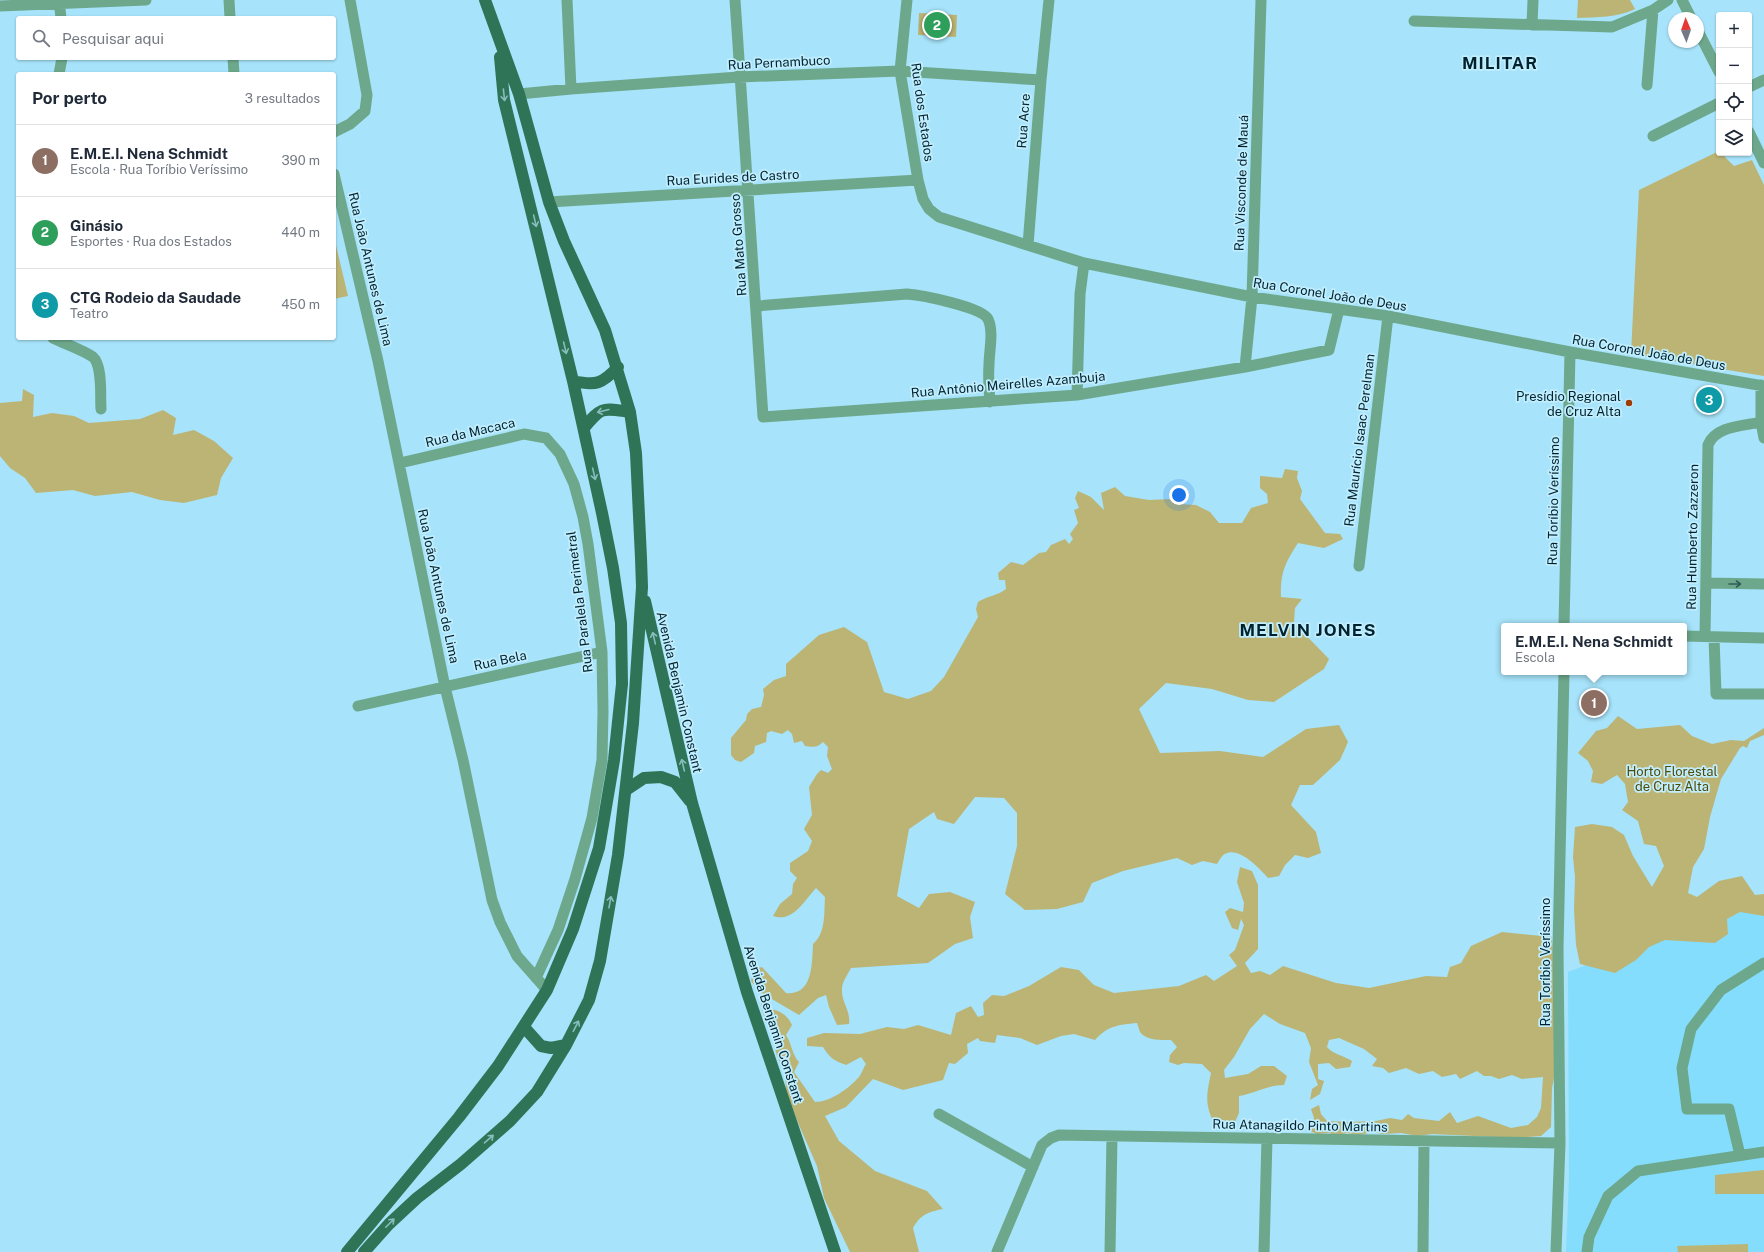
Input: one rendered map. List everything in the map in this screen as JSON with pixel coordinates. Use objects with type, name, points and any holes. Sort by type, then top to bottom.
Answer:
[{"type":"main road","points":[[364,1252],[389,1224],[510,1121],[537,1092],[566,1045],[589,1000],[600,961],[618,855],[633,724],[642,587],[636,453],[630,412],[606,330],[564,241],[549,202],[518,94],[485,0]]},
{"type":"main road","points":[[347,1252],[498,1066],[547,990],[573,929],[599,848],[614,760],[622,684],[621,623],[602,513],[584,428],[504,100],[499,42]]},
{"type":"main road","points":[[573,381],[590,385],[600,382],[606,380],[618,367]]},
{"type":"main road","points":[[584,428],[596,413],[607,409],[630,412]]},
{"type":"main road","name":"Avenida Benjamin Constant","points":[[642,587],[692,803],[747,992],[835,1252]]},
{"type":"main road","name":"Avenida Benjamin Constant","points":[[626,790],[644,778],[661,777],[675,782],[692,803]]},
{"type":"main road","points":[[524,1027],[540,1046],[551,1048],[566,1045]]},
{"type":"street","points":[[0,6],[60,2],[146,0]]},
{"type":"street","points":[[229,0],[230,16]]},
{"type":"street","points":[[336,131],[350,124],[365,111],[367,95],[350,0]]},
{"type":"street","points":[[567,0],[571,89]]},
{"type":"street","name":"Rua Mato Grosso","points":[[735,0],[739,77],[757,306],[763,417]]},
{"type":"street","name":"Rua dos Estados","points":[[907,0],[900,71],[918,180]]},
{"type":"street","name":"Rua Acre","points":[[1028,245],[1040,80],[1049,0]]},
{"type":"street","name":"Rua Visconde de Mauá","points":[[1245,367],[1252,297],[1262,0]]},
{"type":"street","points":[[1532,25],[1533,0]]},
{"type":"street","points":[[1414,21],[1612,27],[1653,10],[1668,0]]},
{"type":"street","points":[[1682,0],[1688,12]]},
{"type":"street","points":[[60,2],[61,16]]},
{"type":"street","points":[[1647,85],[1653,10]]},
{"type":"street","points":[[1704,43],[1716,66]]},
{"type":"street","points":[[59,72],[62,60]]},
{"type":"street","points":[[233,60],[234,72]]},
{"type":"street","name":"Rua Pernambuco","points":[[518,94],[739,77],[900,71],[1040,80]]},
{"type":"street","points":[[1752,86],[1764,80]]},
{"type":"street","points":[[1653,136],[1716,104]]},
{"type":"street","points":[[1752,138],[1764,163]]},
{"type":"street","name":"Rua Coronel João de Deus","points":[[918,180],[923,199],[929,209],[939,217],[1084,263],[1252,297],[1388,316],[1570,352],[1763,385]]},
{"type":"street","name":"Rua Eurides de Castro","points":[[549,202],[918,180]]},
{"type":"street","name":"Rua João Antunes de Lima","points":[[336,182],[378,361],[492,900],[500,922],[517,956],[547,990]]},
{"type":"street","points":[[1077,395],[1080,294],[1084,263]]},
{"type":"street","points":[[757,306],[907,294],[922,295],[979,311],[987,317],[991,327],[989,366],[990,402]]},
{"type":"street","name":"Rua Antônio Meirelles Azambuja","points":[[763,417],[1077,395],[1245,367],[1329,350],[1339,309]]},
{"type":"street","name":"Rua Maurício Isaac Perelman","points":[[1359,566],[1388,316]]},
{"type":"street","points":[[57,340],[93,358],[98,365],[101,409]]},
{"type":"street","name":"Rua Toríbio Veríssimo","points":[[1564,623],[1570,352]]},
{"type":"street","points":[[1763,385],[1761,422],[1764,438]]},
{"type":"street","name":"Rua Humberto Zazzeron","points":[[1761,422],[1719,431],[1711,438],[1708,445],[1706,584],[1709,637],[1716,694],[1764,694]]},
{"type":"street","name":"Rua da Macaca","points":[[400,463],[524,434],[546,438]]},
{"type":"street","name":"Rua Paralela Perimetral","points":[[536,978],[563,915],[592,818],[602,760],[603,711],[602,652],[583,517],[574,484],[560,454],[546,438]]},
{"type":"street","points":[[1706,584],[1764,584]]},
{"type":"street","points":[[1687,636],[1764,638]]},
{"type":"street","name":"Rua Bela","points":[[358,706],[602,652]]},
{"type":"street","name":"Rua Toríbio Veríssimo","points":[[1556,1252],[1560,1144],[1558,949],[1564,675]]},
{"type":"street","points":[[1740,1156],[1729,1109],[1686,1110],[1682,1068],[1691,1029],[1721,990],[1764,963]]},
{"type":"street","points":[[939,1114],[1032,1167],[997,1252]]},
{"type":"street","name":"Rua Atanagildo Pinto Martins","points":[[1032,1167],[1042,1145],[1051,1138],[1059,1136],[1267,1138],[1560,1144]]},
{"type":"street","points":[[1110,1252],[1112,1136]]},
{"type":"street","points":[[1264,1252],[1267,1138]]},
{"type":"street","points":[[1423,1252],[1424,1142]]},
{"type":"street","points":[[1588,1252],[1589,1237],[1608,1196],[1638,1171],[1764,1152]]},
{"type":"shaded area","points":[[1764,897],[1764,1252],[1566,1252],[1569,1178],[1568,972]]},
{"type":"green space","points":[[1578,0],[1630,0],[1635,9],[1614,16],[1577,18]]},
{"type":"green space","points":[[919,13],[957,15],[956,37],[918,35]]},
{"type":"green space","points":[[1716,152],[1716,156],[1724,156],[1734,166],[1752,160],[1764,185],[1764,376],[1631,354],[1639,190]]},
{"type":"green space","points":[[336,245],[348,296],[336,299]]},
{"type":"green space","points":[[23,389],[34,395],[33,417],[52,413],[74,416],[89,423],[140,419],[163,410],[176,418],[173,435],[194,430],[214,441],[233,458],[221,478],[217,495],[184,503],[160,500],[132,492],[95,496],[73,490],[36,493],[25,478],[10,468],[0,456],[0,403],[22,401]]},
{"type":"green space","points":[[1285,469],[1298,471],[1297,478],[1302,491],[1300,499],[1325,533],[1340,534],[1343,539],[1324,548],[1298,543],[1284,568],[1281,581],[1281,597],[1302,599],[1295,608],[1294,623],[1329,659],[1324,669],[1274,702],[1248,700],[1212,689],[1166,683],[1139,709],[1160,753],[1220,751],[1263,757],[1306,729],[1339,725],[1348,742],[1340,760],[1313,785],[1300,785],[1291,805],[1316,832],[1321,853],[1308,858],[1295,855],[1285,865],[1279,876],[1268,878],[1249,860],[1236,853],[1231,852],[1224,855],[1217,864],[1203,861],[1192,865],[1177,858],[1123,871],[1092,883],[1083,902],[1057,909],[1025,910],[1005,894],[1017,846],[1017,813],[1004,798],[975,797],[954,824],[937,819],[934,812],[909,829],[897,896],[919,908],[929,894],[950,892],[975,902],[970,917],[973,938],[955,944],[928,963],[851,968],[842,986],[842,994],[849,1015],[849,1024],[837,1025],[829,1007],[826,995],[818,998],[799,1015],[760,992],[751,981],[754,969],[762,967],[786,993],[795,993],[806,984],[811,969],[813,944],[822,929],[824,916],[825,897],[816,888],[798,910],[792,914],[780,917],[773,916],[780,904],[792,894],[793,884],[797,878],[790,871],[790,863],[808,851],[812,841],[804,829],[812,815],[809,787],[821,770],[828,773],[832,769],[827,756],[828,747],[823,742],[813,747],[805,746],[802,741],[794,743],[792,734],[788,730],[782,734],[771,731],[767,733],[766,742],[755,746],[754,753],[741,762],[735,760],[731,755],[731,738],[746,720],[747,714],[752,709],[761,707],[764,695],[763,689],[774,680],[786,676],[786,664],[819,635],[844,627],[867,642],[884,692],[908,699],[931,691],[944,677],[978,617],[976,609],[978,602],[1006,589],[1005,580],[999,580],[998,573],[1011,562],[1023,565],[1039,553],[1046,552],[1051,545],[1065,539],[1069,544],[1073,539],[1070,534],[1078,523],[1074,510],[1079,508],[1075,498],[1078,491],[1091,497],[1104,510],[1101,493],[1115,487],[1125,496],[1149,500],[1172,499],[1180,504],[1196,505],[1210,512],[1219,523],[1242,523],[1251,508],[1268,503],[1267,494],[1260,488],[1260,476],[1282,478]]},
{"type":"green space","name":"Horto Florestal de Cruz Alta","points":[[1618,716],[1637,729],[1680,725],[1692,736],[1712,744],[1731,740],[1744,741],[1764,728],[1764,735],[1750,741],[1747,748],[1743,746],[1740,748],[1721,779],[1710,817],[1704,849],[1693,867],[1688,893],[1697,897],[1719,881],[1742,876],[1755,895],[1764,894],[1764,916],[1740,912],[1727,919],[1728,934],[1715,943],[1665,940],[1649,947],[1636,960],[1615,973],[1580,964],[1576,945],[1574,910],[1575,877],[1573,857],[1575,827],[1592,824],[1612,827],[1624,835],[1633,856],[1652,887],[1664,866],[1656,846],[1644,844],[1638,821],[1622,810],[1628,802],[1625,784],[1617,775],[1602,784],[1591,782],[1593,771],[1588,761],[1578,753],[1596,731],[1607,728]]},
{"type":"green space","points":[[1240,867],[1252,871],[1258,885],[1258,949],[1245,963],[1251,973],[1260,971],[1270,975],[1283,966],[1336,983],[1369,988],[1426,976],[1447,977],[1450,967],[1461,963],[1471,946],[1502,932],[1552,937],[1556,1068],[1552,1088],[1551,1127],[1541,1136],[1516,1138],[1432,1134],[1418,1136],[1401,1133],[1383,1134],[1372,1132],[1359,1135],[1347,1133],[1339,1136],[1329,1133],[1317,1134],[1310,1131],[1314,1118],[1311,1109],[1319,1105],[1321,1114],[1327,1121],[1376,1121],[1390,1118],[1402,1120],[1408,1114],[1414,1118],[1439,1121],[1450,1112],[1457,1123],[1478,1116],[1511,1128],[1528,1125],[1537,1117],[1541,1108],[1543,1077],[1522,1079],[1512,1075],[1499,1079],[1491,1076],[1484,1076],[1477,1071],[1460,1079],[1456,1074],[1442,1077],[1433,1071],[1419,1074],[1406,1068],[1389,1073],[1383,1068],[1372,1066],[1377,1059],[1364,1049],[1339,1038],[1329,1040],[1327,1047],[1333,1052],[1352,1061],[1350,1067],[1336,1069],[1329,1063],[1318,1064],[1318,1079],[1324,1081],[1320,1094],[1310,1100],[1312,1089],[1318,1085],[1309,1062],[1311,1048],[1305,1033],[1280,1024],[1264,1014],[1250,1029],[1234,1057],[1224,1070],[1225,1078],[1248,1074],[1261,1066],[1274,1066],[1287,1076],[1284,1085],[1272,1086],[1239,1096],[1239,1113],[1235,1122],[1214,1123],[1209,1110],[1207,1098],[1211,1073],[1202,1064],[1184,1063],[1178,1065],[1169,1062],[1170,1055],[1177,1047],[1171,1040],[1146,1037],[1140,1032],[1137,1023],[1124,1024],[1109,1029],[1095,1040],[1074,1034],[1061,1036],[1037,1045],[1020,1038],[997,1035],[995,1043],[980,1041],[978,1038],[967,1044],[968,1053],[955,1064],[949,1063],[943,1080],[903,1090],[873,1079],[846,1107],[825,1116],[839,1141],[875,1171],[927,1191],[943,1209],[925,1214],[913,1228],[919,1252],[850,1252],[824,1198],[817,1166],[795,1116],[786,1090],[785,1072],[777,1056],[761,1003],[767,1003],[771,1009],[784,1014],[788,1019],[792,1025],[786,1035],[799,1062],[794,1072],[815,1102],[827,1100],[854,1082],[866,1064],[861,1057],[846,1065],[832,1058],[823,1047],[807,1046],[807,1038],[824,1033],[860,1034],[887,1027],[904,1029],[918,1025],[951,1035],[956,1013],[971,1006],[978,1017],[984,1015],[983,1003],[992,995],[1004,996],[1029,986],[1061,967],[1079,970],[1094,985],[1114,993],[1179,986],[1206,975],[1214,981],[1237,966],[1229,955],[1235,950],[1244,925],[1241,919],[1238,930],[1232,928],[1225,912],[1230,908],[1243,912],[1244,903],[1237,882]]},
{"type":"green space","points":[[1764,1170],[1764,1194],[1715,1194],[1715,1175]]},
{"type":"green space","points":[[1748,1244],[1748,1252],[1678,1252],[1677,1246]]},
{"type":"place","name":"Ginásio","points":[[937,25]]},
{"type":"place","name":"CTG Rodeio da Saudade","points":[[1709,400]]},
{"type":"place","name":"Presídio Regional de Cruz Alta","points":[[1629,403]]},
{"type":"place","name":"E.M.E.I. Nena Schmidt","points":[[1594,703]]},
{"type":"district","name":"MILITAR","points":[[1500,63]]},
{"type":"district","name":"MELVIN JONES","points":[[1308,630]]}]
